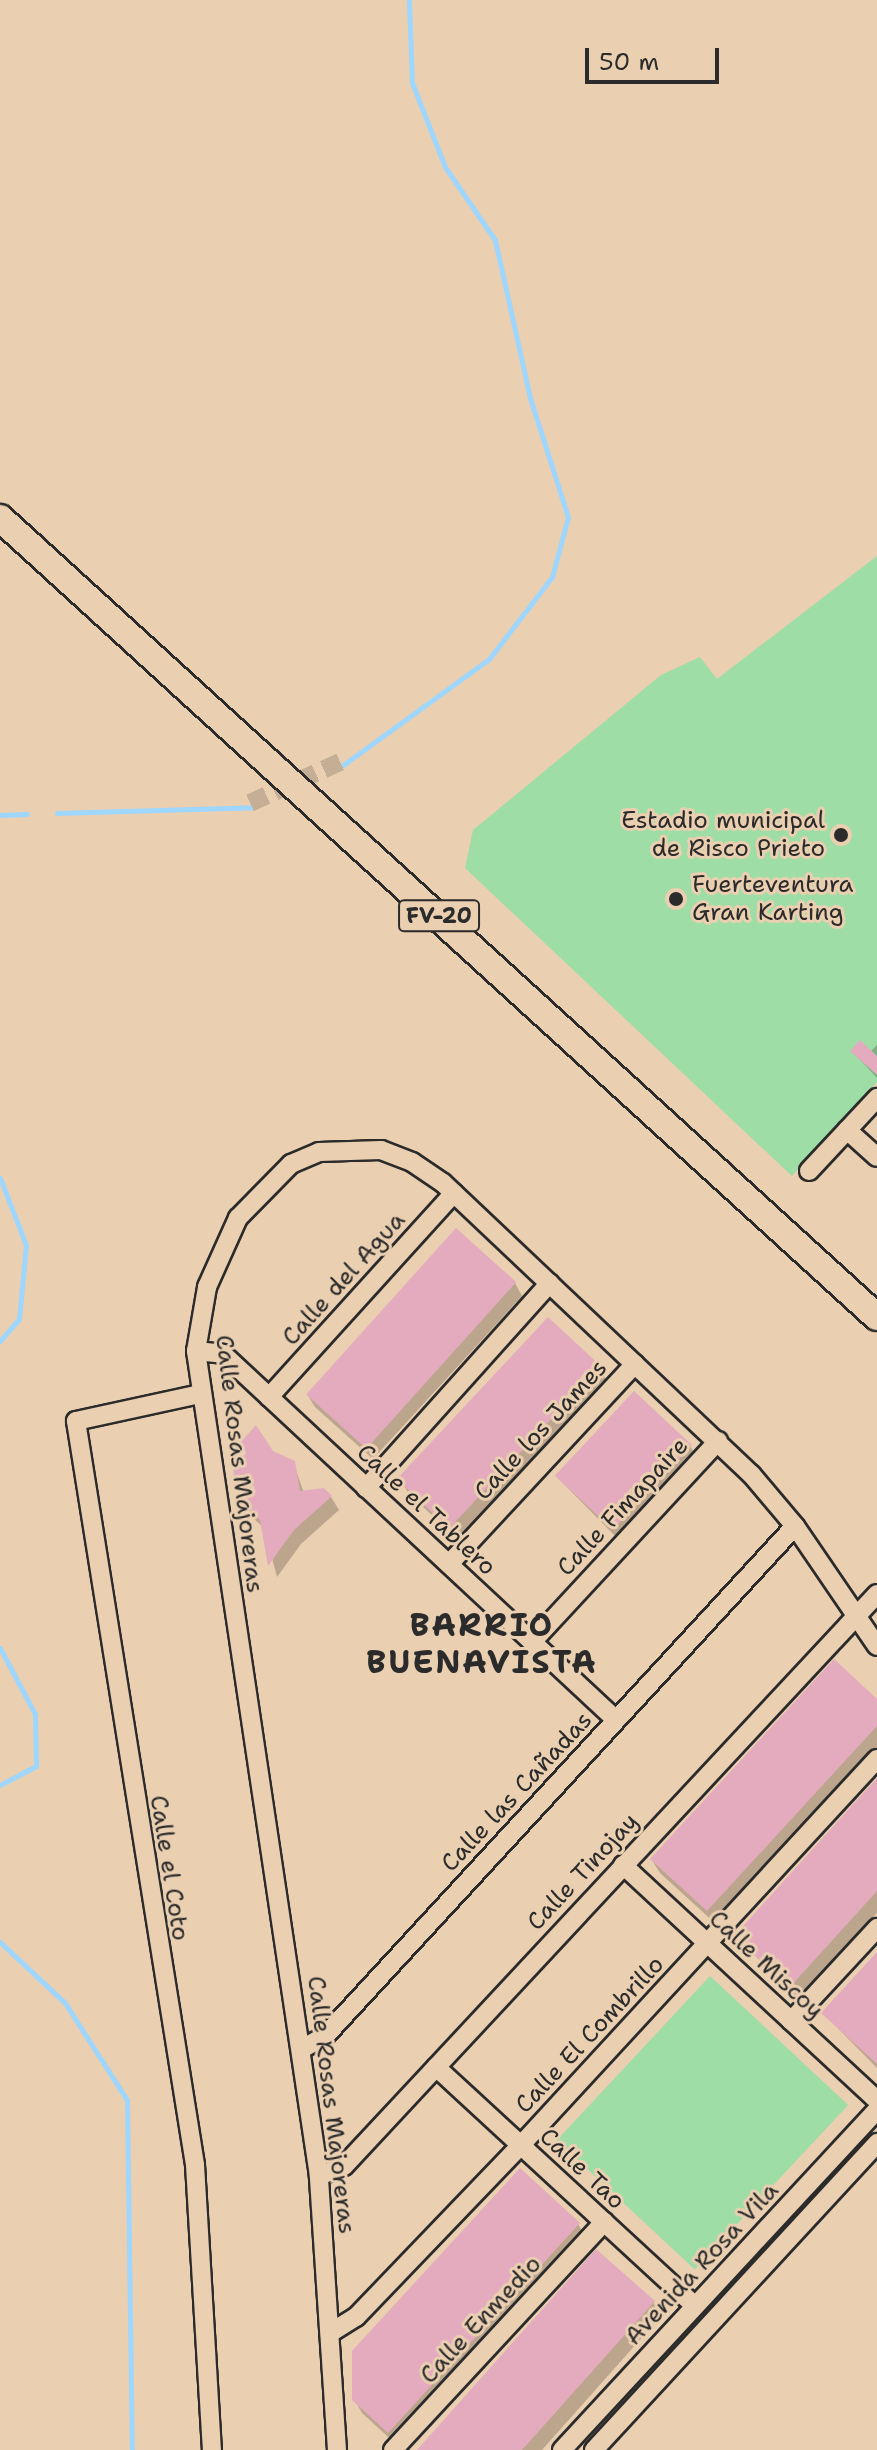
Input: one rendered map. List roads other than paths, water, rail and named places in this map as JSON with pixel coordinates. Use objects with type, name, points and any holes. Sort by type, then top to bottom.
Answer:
[{"type":"main road","name":"FV-20","points":[[0,518],[877,1317]]},
{"type":"street","points":[[809,1171],[877,1098]]},
{"type":"street","points":[[847,1130],[877,1157]]},
{"type":"street","name":"Calle Rosas Majoreras","points":[[337,2450],[319,2176],[196,1351],[196,1327],[221,1247],[246,1209],[291,1164],[319,1152],[381,1150],[412,1162],[454,1193],[718,1441],[795,1526],[877,1646]]},
{"type":"street","name":"Calle del Agua","points":[[269,1397],[454,1193]]},
{"type":"street","points":[[366,1488],[550,1283]]},
{"type":"street","name":"Calle el Tablero","points":[[196,1351],[223,1354],[616,1720]]},
{"type":"street","name":"Calle los James","points":[[449,1564],[635,1364]]},
{"type":"street","name":"Calle el Coto","points":[[200,1394],[76,1421],[195,2165],[212,2450]]},
{"type":"street","name":"Calle Fimapaire","points":[[532,1642],[718,1441]]},
{"type":"street","name":"Calle las Cañadas","points":[[302,2049],[326,2035],[795,1526]]},
{"type":"street","name":"Calle Tinojay","points":[[319,2176],[344,2166],[877,1594]]},
{"type":"street","name":"Calle El Combrillo","points":[[330,2333],[356,2317],[521,2145],[877,1759]]},
{"type":"street","name":"Calle Miscoy","points":[[623,1865],[877,2100]]},
{"type":"street","points":[[791,2021],[877,1928]]},
{"type":"street","name":"Calle Tao","points":[[436,2067],[695,2306]]},
{"type":"street","name":"Avenida Rosa Vila","points":[[562,2450],[877,2110]]},
{"type":"street","name":"Avenida Rosa Vila","points":[[594,2450],[877,2143]]},
{"type":"street","name":"Calle Enmedio","points":[[393,2450],[604,2222]]},
{"type":"waterway","points":[[343,765],[489,659],[552,577],[568,517],[530,398],[495,240],[445,167],[412,83],[409,0]]},
{"type":"waterway","points":[[57,813],[254,807]]},
{"type":"waterway","points":[[0,815],[27,814]]},
{"type":"waterway","points":[[0,1178],[26,1245],[19,1319],[0,1341]]},
{"type":"waterway","points":[[0,1648],[35,1714],[36,1766],[0,1785]]},
{"type":"waterway","points":[[0,1942],[65,2003],[127,2100],[132,2450]]},
{"type":"tunnel","points":[[250,803],[342,761]]},
{"type":"place","name":"Estadio municipal de Risco Prieto","points":[[841,835]]},
{"type":"place","name":"Fuerteventura Gran Karting","points":[[676,899]]},
{"type":"district","name":"BARRIO BUENAVISTA","points":[[482,1644]]}]
